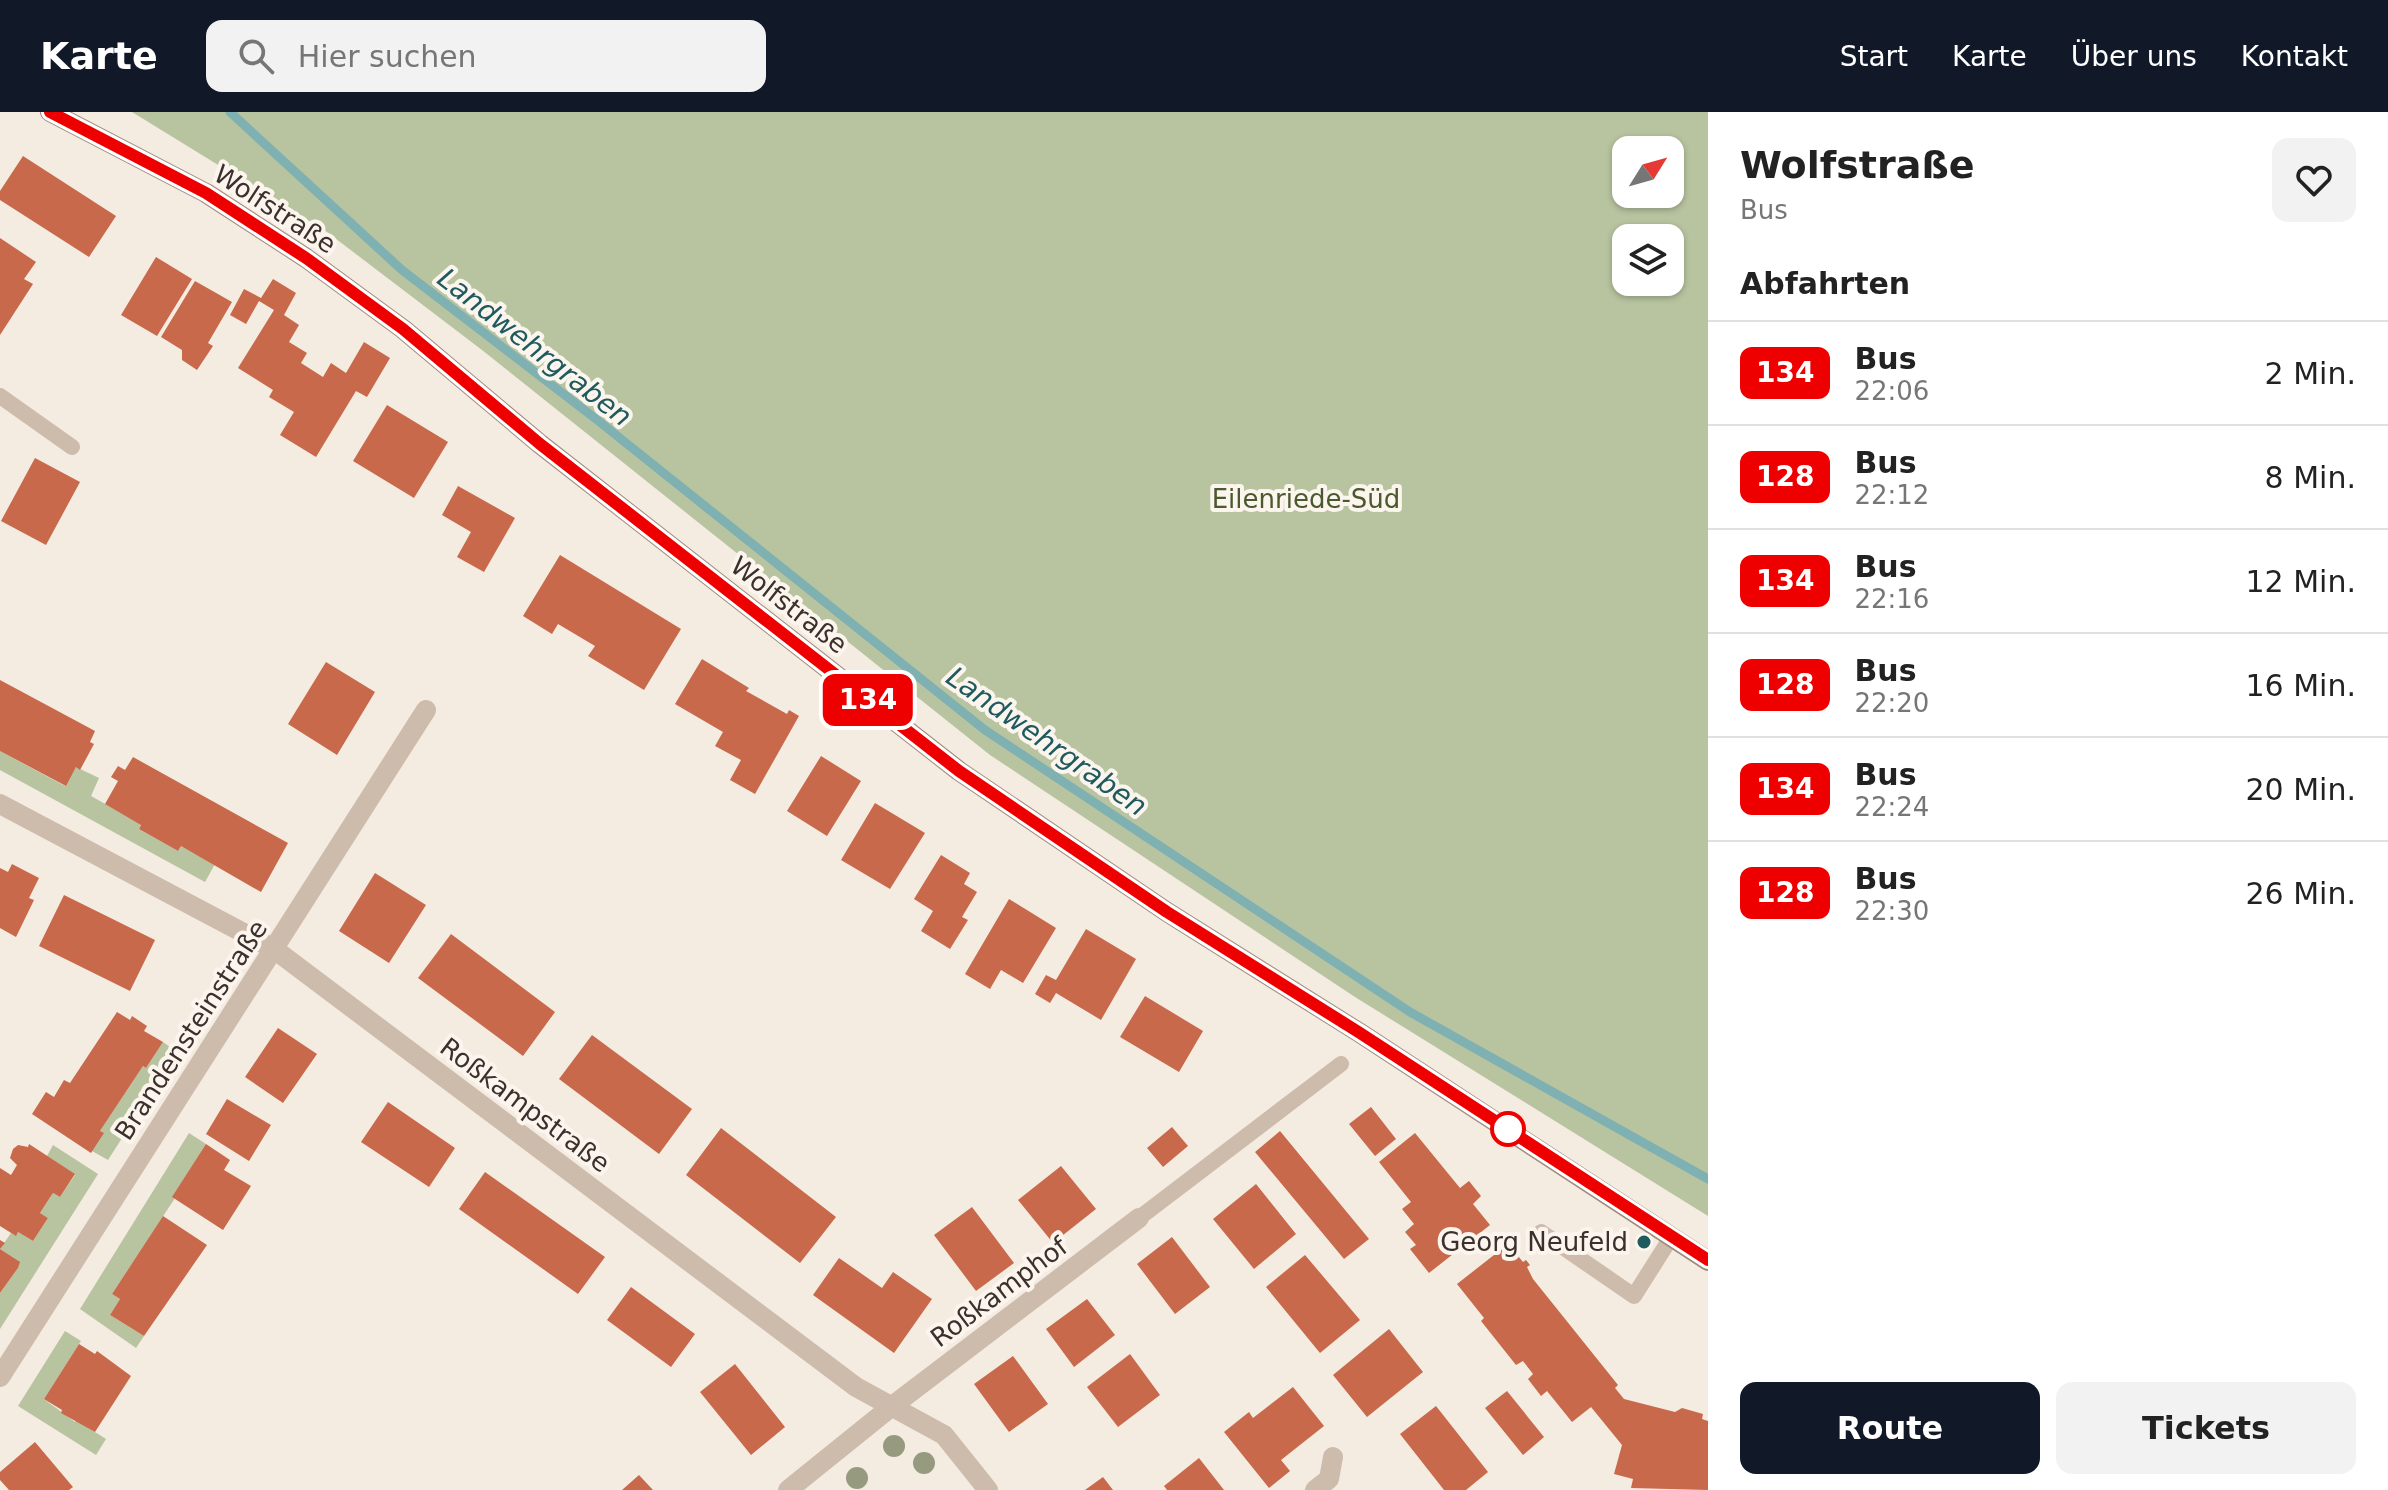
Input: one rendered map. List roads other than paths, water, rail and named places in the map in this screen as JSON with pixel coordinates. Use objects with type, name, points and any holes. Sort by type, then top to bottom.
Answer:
[{"type":"street","name":"Wolfstraße","points":[[50,112],[206,193],[306,258],[403,329],[540,444],[959,771],[1167,912],[1360,1033],[1708,1261]]},
{"type":"street","name":"Brandensteinstraße","points":[[0,1377],[426,710]]},
{"type":"street","name":"Roßkampstraße","points":[[0,804],[274,949],[856,1387],[944,1435],[988,1490]]},
{"type":"street","name":"Roßkamphof","points":[[788,1490],[891,1407],[1139,1218]]},
{"type":"street","points":[[1315,1490],[1329,1479],[1333,1457]]},
{"type":"lane","points":[[0,396],[72,447]]},
{"type":"lane","points":[[1139,1218],[1341,1064]]},
{"type":"lane","points":[[1541,1232],[1634,1296],[1672,1236]]},
{"type":"waterway","name":"Landwehrgraben","points":[[230,112],[402,270],[596,419],[985,730],[1410,1012],[1708,1179]]},
{"type":"place","name":"Georg Neufeld","points":[[1644,1242]]},
{"type":"park label","name":"Eilenriede-Süd","points":[[1306,499]]}]
